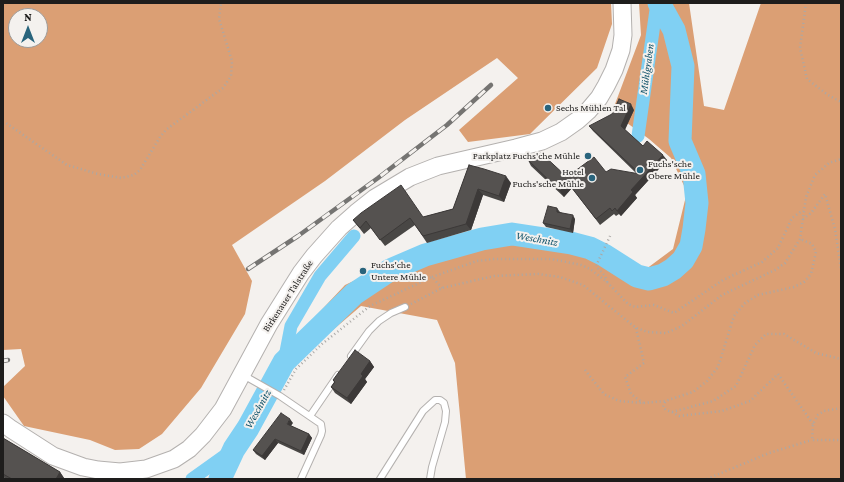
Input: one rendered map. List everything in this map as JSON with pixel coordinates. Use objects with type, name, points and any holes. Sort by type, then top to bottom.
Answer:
[{"type":"main road","name":"Birkenauer Talstraße","points":[[3,423],[53,456],[83,467],[98,470],[120,472],[146,469],[174,459],[189,449],[203,435],[223,409],[269,324],[301,273],[339,228],[366,205],[404,180],[438,166],[542,141],[561,132],[588,111],[599,98],[606,86],[614,70],[621,50],[623,35],[622,3]]},
{"type":"lane","points":[[347,362],[374,326],[391,313],[405,307]]},
{"type":"lane","points":[[310,416],[342,369]]},
{"type":"lane","points":[[241,374],[280,396],[320,424],[322,431],[301,479]]},
{"type":"lane","points":[[380,479],[423,411],[435,400],[440,400],[444,403],[446,411],[445,422],[430,479]]},
{"type":"path","points":[[3,121],[67,165],[98,174],[122,178],[134,175],[140,170],[160,137],[167,129],[223,88],[231,76],[232,61],[220,19],[221,3]]},
{"type":"path","points":[[806,3],[800,48],[806,78],[828,95],[841,102]]},
{"type":"path","points":[[405,307],[442,288],[494,276],[538,274],[560,277],[583,285],[636,328],[648,332],[666,333],[682,326],[722,295],[775,270],[785,263],[800,239],[806,197],[815,175],[829,163],[841,159]]},
{"type":"path","points":[[803,218],[811,213],[825,194],[835,229],[841,269]]},
{"type":"path","points":[[280,396],[296,369],[322,344],[370,306],[432,277],[477,261],[494,259],[552,259],[581,265],[590,268],[607,282],[628,304],[635,308],[654,305],[674,313],[723,280],[762,262],[778,248],[792,218],[804,210]]},
{"type":"path","points":[[607,282],[605,276],[596,265],[611,234]]},
{"type":"path","points":[[585,370],[604,394],[619,401],[643,403],[665,401],[693,392],[707,381],[718,367],[734,316],[745,303],[758,295],[794,287],[804,282],[811,274],[816,252],[812,244],[800,239]]},
{"type":"path","points":[[432,277],[442,288]]},
{"type":"path","points":[[636,328],[644,363],[625,377],[631,394],[643,403]]},
{"type":"path","points":[[672,412],[713,401],[736,386],[755,345],[766,334],[784,334],[816,353],[841,358]]},
{"type":"path","points":[[665,401],[663,407],[679,416],[722,412],[750,401],[778,374],[813,424]]},
{"type":"path","points":[[812,440],[813,424],[818,415],[824,411],[841,408]]},
{"type":"path","points":[[707,479],[769,453],[812,440],[841,440]]},
{"type":"shaded area","points":[[3,3],[611,3],[612,24],[597,68],[530,134],[468,142],[459,130],[518,78],[497,58],[405,120],[325,181],[232,245],[252,281],[245,314],[201,388],[162,434],[139,449],[115,450],[90,440],[24,426],[3,396],[3,387],[25,366],[21,349],[3,350]]},
{"type":"shaded area","points":[[639,3],[689,3],[704,106],[724,110],[761,3],[841,3],[841,479],[466,479],[455,363],[437,320],[361,306],[293,364],[312,320],[345,285],[432,244],[507,232],[577,247],[642,272],[673,249],[687,192],[671,158],[649,139],[612,112],[641,35]]},
{"type":"building","points":[[619,99],[631,104],[621,126],[643,146],[647,141],[663,155],[631,190],[633,192],[617,211],[615,208],[612,211],[610,208],[596,219],[568,183],[560,191],[528,160],[541,153],[567,177],[594,157],[606,172],[611,169],[640,174],[589,126],[612,114]]},
{"type":"building","points":[[469,165],[506,176],[499,196],[478,189],[466,224],[423,236],[410,218],[380,240],[366,221],[360,228],[353,220],[401,185],[423,217],[453,209]]},
{"type":"building","points":[[548,206],[557,208],[557,212],[573,215],[570,229],[543,223]]},
{"type":"building","points":[[355,350],[370,361],[361,374],[363,376],[347,398],[331,387],[335,382],[333,380]]},
{"type":"building","points":[[281,413],[290,419],[287,424],[309,434],[301,451],[275,439],[262,456],[253,450]]},
{"type":"building","points":[[3,438],[60,472],[56,479],[12,479],[3,474]]},
{"type":"waterway","name":"Mühlgraben","points":[[638,136],[657,3]]},
{"type":"waterway","name":"Weschnitz","points":[[220,479],[234,449],[248,428],[284,362],[354,294],[390,270],[425,255],[482,239],[512,234],[571,243],[590,248],[637,276],[649,279],[663,275],[683,260],[691,246],[697,203],[694,174],[680,141],[683,66],[674,30],[659,3]]},
{"type":"waterway","points":[[284,362],[291,326],[320,276],[354,236]]},
{"type":"waterway","points":[[192,479],[234,449]]},
{"type":"railway","points":[[248,269],[298,236],[378,178],[447,125],[491,85]]},
{"type":"railway","points":[[3,361],[8,360]]},
{"type":"place","name":"Sechs Mühlen Tal","points":[[548,108]]},
{"type":"place","name":"Parkplatz Fuchs'che Mühle","points":[[588,156]]},
{"type":"place","name":"Fuchs'sche Obere Mühle","points":[[640,170]]},
{"type":"place","name":"Hotel Fuchs'sche Mühle","points":[[592,178]]},
{"type":"place","name":"Fuchs'che Untere Mühle","points":[[363,271]]}]
